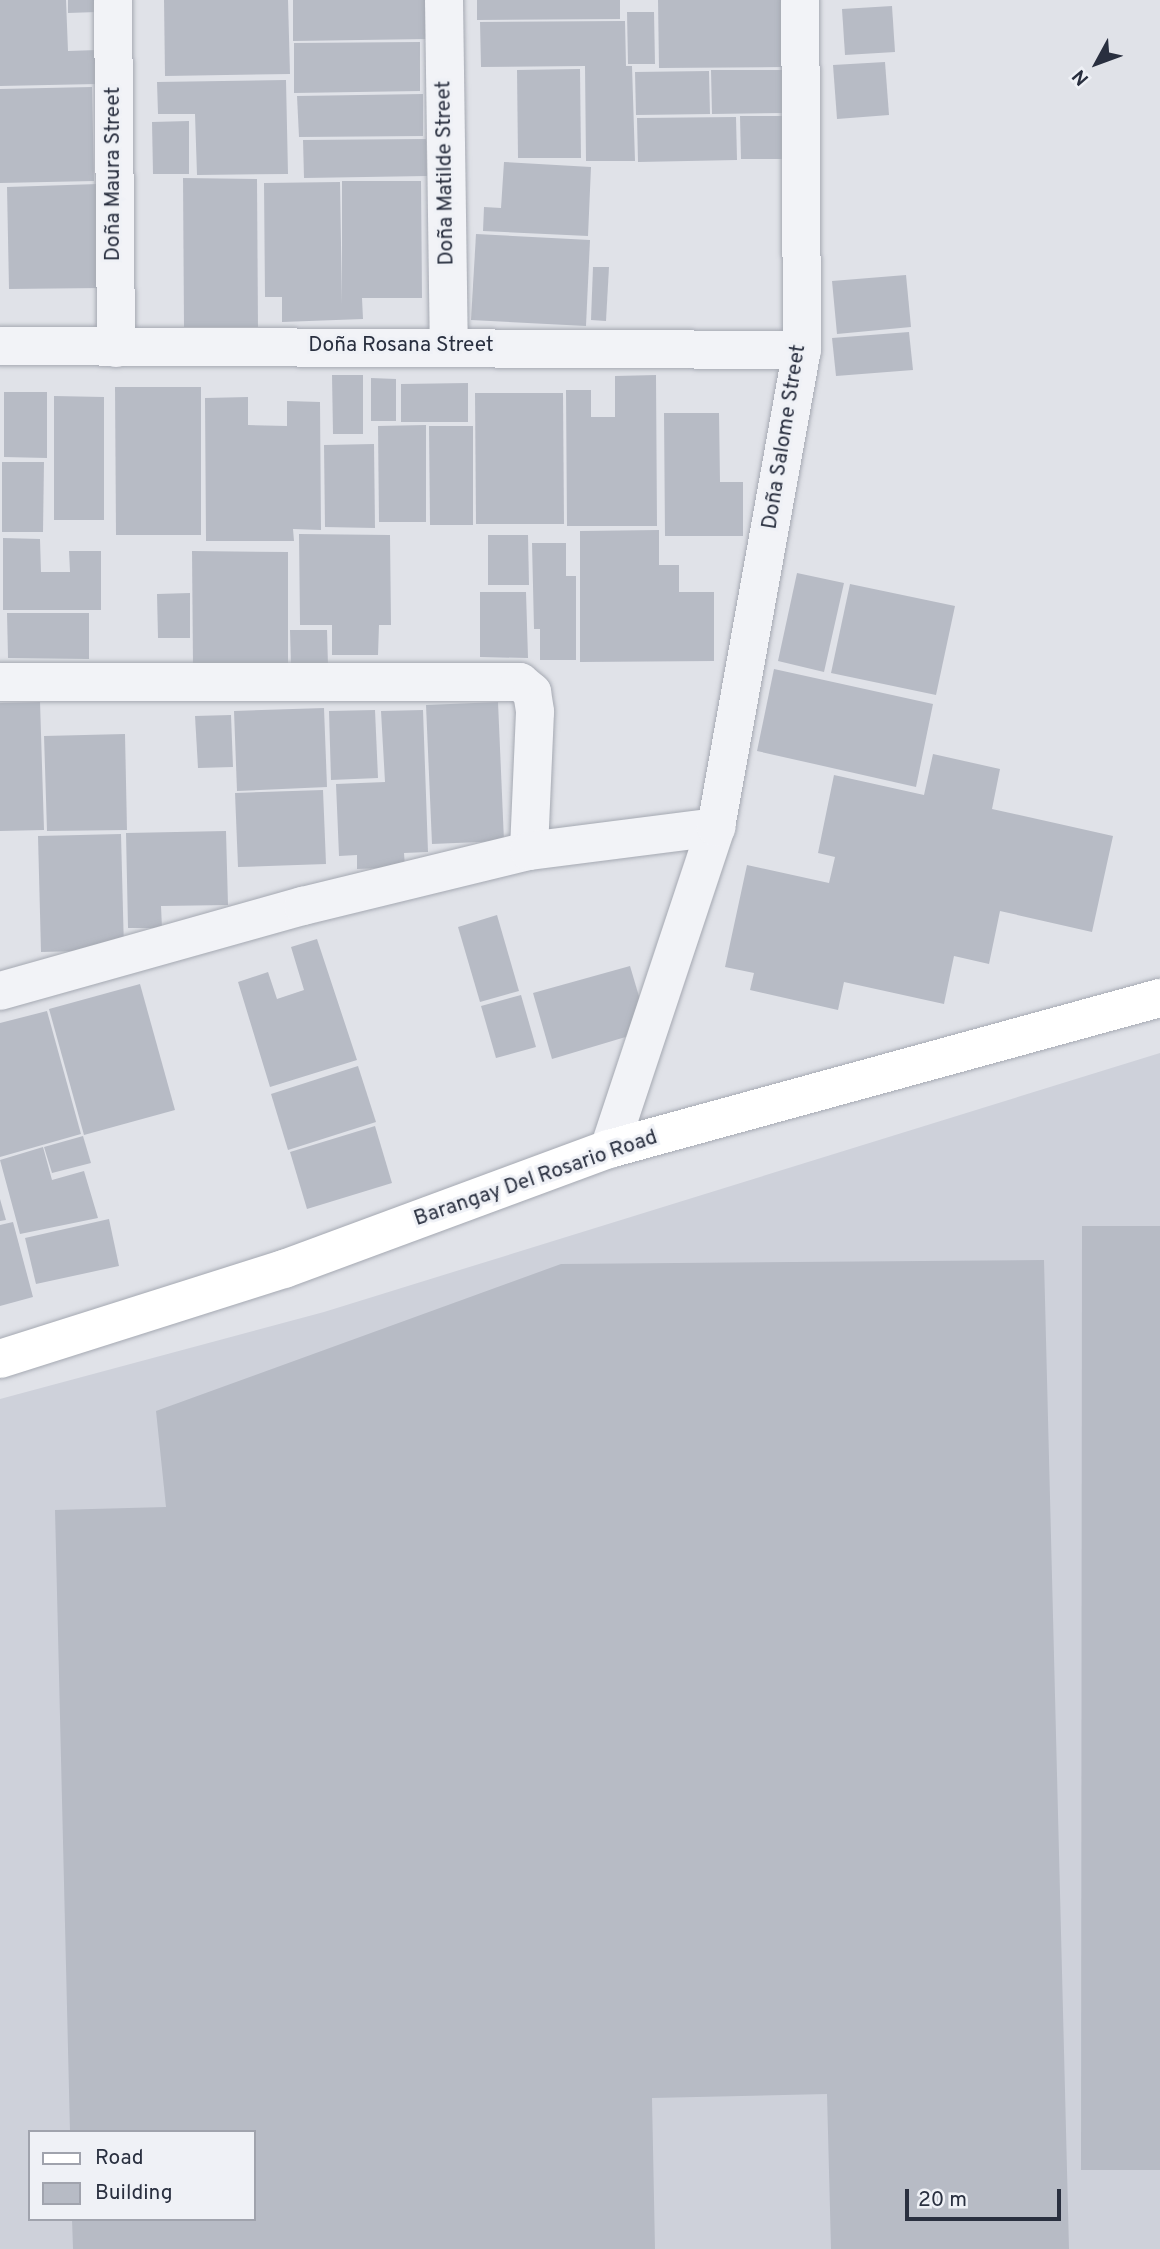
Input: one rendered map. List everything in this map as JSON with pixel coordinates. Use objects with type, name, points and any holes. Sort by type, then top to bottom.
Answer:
[{"type":"main road","name":"Barangay Del Rosario Road","points":[[0,1359],[284,1269],[609,1149],[1160,998]]},
{"type":"street","name":"Doña Maura Street","points":[[113,0],[116,348]]},
{"type":"street","name":"Doña Matilde Street","points":[[444,0],[449,345]]},
{"type":"street","name":"Doña Salome Street","points":[[609,1149],[716,827],[802,350],[800,0]]},
{"type":"street","name":"Doña Rosana Street","points":[[0,346],[116,348],[449,345],[802,350]]},
{"type":"street","points":[[0,682],[520,682],[533,692],[535,712],[529,851]]},
{"type":"street","points":[[0,990],[303,906],[529,851],[716,827]]},
{"type":"shaded area","points":[[1160,1053],[1160,2249],[0,2249],[0,1399],[324,1312]]},
{"type":"building","points":[[0,0],[66,0],[68,51],[97,50],[97,84],[0,86]]},
{"type":"building","points":[[68,0],[96,0],[97,12],[68,13]]},
{"type":"building","points":[[164,0],[288,0],[290,74],[165,76]]},
{"type":"building","points":[[293,0],[427,0],[428,39],[293,41]]},
{"type":"building","points":[[477,0],[620,0],[620,19],[477,20]]},
{"type":"building","points":[[658,0],[781,0],[782,67],[659,68]]},
{"type":"building","points":[[892,6],[895,52],[845,55],[842,9]]},
{"type":"building","points":[[627,12],[654,12],[655,64],[628,64]]},
{"type":"building","points":[[625,21],[626,66],[632,66],[635,161],[586,161],[585,66],[481,67],[480,22]]},
{"type":"building","points":[[420,42],[420,91],[294,93],[294,43]]},
{"type":"building","points":[[885,62],[889,115],[837,119],[833,65]]},
{"type":"building","points":[[580,69],[581,158],[518,158],[517,70]]},
{"type":"building","points":[[711,70],[782,70],[783,113],[712,114]]},
{"type":"building","points":[[709,71],[710,114],[636,115],[635,72]]},
{"type":"building","points":[[286,80],[288,174],[197,175],[195,114],[158,114],[157,82]]},
{"type":"building","points":[[92,87],[94,181],[0,183],[0,89]]},
{"type":"building","points":[[423,94],[423,136],[299,137],[297,96]]},
{"type":"building","points":[[740,116],[786,116],[786,159],[741,159]]},
{"type":"building","points":[[736,117],[737,160],[638,162],[637,118]]},
{"type":"building","points":[[189,121],[189,174],[153,174],[152,122]]},
{"type":"building","points":[[426,139],[427,176],[304,178],[303,140]]},
{"type":"building","points":[[504,162],[591,167],[588,236],[483,231],[484,207],[501,208]]},
{"type":"building","points":[[183,178],[257,179],[258,327],[184,327]]},
{"type":"building","points":[[342,181],[421,181],[422,298],[362,298],[363,319],[282,322],[282,297],[265,297],[264,183],[340,182],[342,304]]},
{"type":"building","points":[[98,184],[101,288],[9,289],[7,187]]},
{"type":"building","points":[[476,234],[590,240],[586,326],[471,320]]},
{"type":"building","points":[[593,267],[609,267],[606,321],[591,320]]},
{"type":"building","points":[[906,275],[911,327],[837,334],[832,281]]},
{"type":"building","points":[[909,332],[913,370],[836,376],[832,338]]},
{"type":"building","points":[[332,375],[363,375],[363,434],[333,434]]},
{"type":"building","points":[[656,375],[657,526],[567,526],[566,390],[591,390],[591,417],[615,417],[615,376]]},
{"type":"building","points":[[371,378],[396,379],[396,421],[371,421]]},
{"type":"building","points":[[468,383],[468,422],[401,422],[401,384]]},
{"type":"building","points":[[115,387],[201,387],[201,535],[116,535]]},
{"type":"building","points":[[4,392],[47,392],[47,458],[4,457]]},
{"type":"building","points":[[475,393],[563,393],[564,524],[476,524]]},
{"type":"building","points":[[54,396],[104,397],[104,520],[54,520]]},
{"type":"building","points":[[248,397],[248,425],[287,426],[287,401],[320,402],[321,530],[293,529],[294,541],[206,541],[205,398]]},
{"type":"building","points":[[664,413],[719,413],[720,482],[743,482],[743,536],[665,536]]},
{"type":"building","points":[[426,425],[426,522],[379,522],[378,426]]},
{"type":"building","points":[[429,426],[473,426],[473,525],[430,525]]},
{"type":"building","points":[[374,444],[375,528],[325,527],[324,445]]},
{"type":"building","points":[[2,462],[44,462],[43,532],[2,532]]},
{"type":"building","points":[[659,530],[659,565],[679,565],[679,592],[714,592],[714,661],[580,662],[580,531]]},
{"type":"building","points":[[299,534],[390,535],[391,625],[379,625],[378,655],[332,655],[332,625],[300,625]]},
{"type":"building","points":[[488,535],[528,535],[529,585],[488,585]]},
{"type":"building","points":[[3,538],[40,539],[41,572],[70,572],[69,551],[101,551],[101,610],[3,610]]},
{"type":"building","points":[[532,543],[566,543],[566,576],[576,576],[576,660],[540,660],[540,629],[534,629]]},
{"type":"building","points":[[192,551],[288,552],[288,666],[193,666]]},
{"type":"building","points":[[797,573],[844,583],[824,672],[778,661]]},
{"type":"building","points":[[850,584],[955,606],[936,695],[831,673]]},
{"type":"building","points":[[480,592],[526,592],[528,658],[480,657]]},
{"type":"building","points":[[190,593],[190,638],[158,638],[157,594]]},
{"type":"building","points":[[7,613],[89,613],[89,659],[8,658]]},
{"type":"building","points":[[290,630],[327,630],[328,666],[291,666]]},
{"type":"building","points":[[774,669],[933,704],[916,787],[757,751]]},
{"type":"building","points":[[40,702],[44,830],[0,831],[0,703]]},
{"type":"building","points":[[498,702],[504,841],[432,844],[426,705]]},
{"type":"building","points":[[324,708],[327,787],[237,791],[234,711]]},
{"type":"building","points":[[375,710],[378,778],[331,780],[329,711]]},
{"type":"building","points":[[423,710],[428,852],[404,853],[405,867],[357,869],[357,855],[339,856],[336,784],[385,782],[381,711]]},
{"type":"building","points":[[231,715],[233,767],[198,768],[195,716]]},
{"type":"building","points":[[125,734],[127,830],[47,831],[44,736]]},
{"type":"building","points":[[933,754],[1000,769],[992,809],[1113,836],[1092,932],[1000,911],[989,964],[954,956],[944,1004],[844,982],[838,1010],[750,990],[754,973],[725,967],[747,865],[829,883],[835,857],[818,853],[834,775],[924,795]]},
{"type":"building","points":[[323,790],[326,864],[238,867],[235,793]]},
{"type":"building","points":[[226,831],[228,905],[161,906],[162,928],[128,928],[126,833]]},
{"type":"building","points":[[121,834],[124,950],[41,952],[38,836]]},
{"type":"building","points":[[497,915],[519,991],[480,1002],[458,927]]},
{"type":"building","points":[[317,939],[357,1060],[270,1087],[238,982],[268,972],[277,999],[304,990],[291,947]]},
{"type":"building","points":[[630,966],[649,1030],[552,1059],[533,993]]},
{"type":"building","points":[[140,984],[175,1110],[84,1135],[49,1009]]},
{"type":"building","points":[[521,995],[536,1047],[496,1058],[481,1006]]},
{"type":"building","points":[[47,1011],[81,1134],[0,1157],[0,1023]]},
{"type":"building","points":[[358,1066],[376,1122],[288,1150],[271,1094]]},
{"type":"building","points":[[375,1126],[392,1183],[307,1209],[290,1152]]},
{"type":"building","points":[[83,1136],[91,1163],[52,1173],[44,1147]]},
{"type":"building","points":[[43,1147],[52,1180],[84,1171],[98,1218],[20,1234],[0,1160]]},
{"type":"building","points":[[0,1199],[6,1220],[0,1221]]},
{"type":"building","points":[[109,1219],[119,1266],[36,1284],[25,1238]]},
{"type":"building","points":[[13,1222],[33,1297],[0,1306],[0,1225]]},
{"type":"building","points":[[1082,1226],[1160,1226],[1160,2170],[1081,2170]]},
{"type":"building","points":[[1044,1260],[1069,2249],[831,2249],[827,2094],[652,2098],[655,2249],[73,2249],[72,2221],[256,2221],[256,2130],[70,2130],[55,1510],[166,1507],[156,1411],[561,1264]]}]
